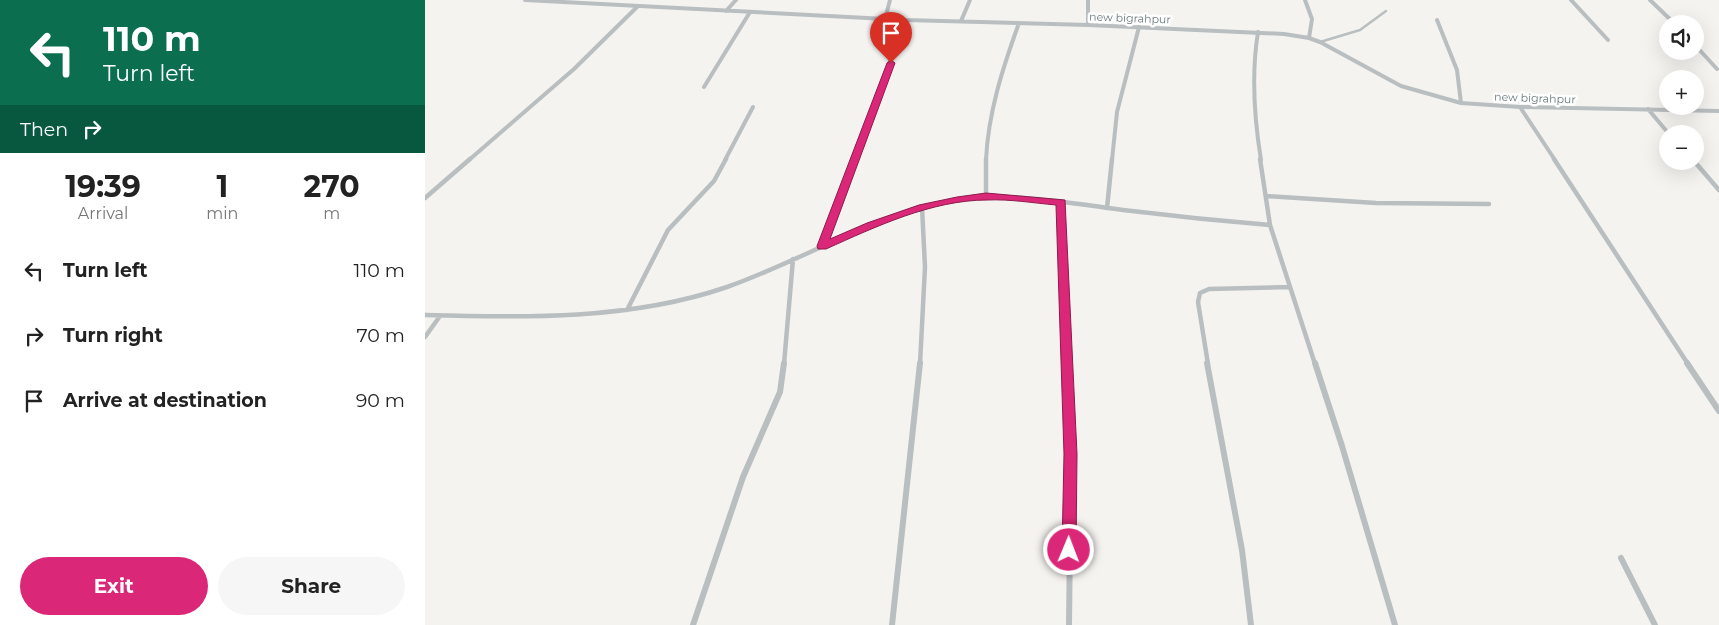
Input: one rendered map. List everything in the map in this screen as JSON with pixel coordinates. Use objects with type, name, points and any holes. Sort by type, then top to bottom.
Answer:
[{"type":"street","name":"new bigrahpur","points":[[525,0],[604,2],[727,12],[905,20],[1258,32],[1309,38],[1339,51],[1401,86],[1461,103],[1520,107],[1719,111]]},
{"type":"street","points":[[727,12],[736,0]]},
{"type":"street","points":[[885,18],[890,0]]},
{"type":"street","points":[[961,21],[970,0]]},
{"type":"street","points":[[1088,0],[1089,25]]},
{"type":"street","points":[[1305,0],[1312,13],[1313,22],[1309,38]]},
{"type":"street","points":[[1571,0],[1608,40]]},
{"type":"street","points":[[1650,0],[1666,15]]},
{"type":"street","points":[[425,198],[574,68],[638,6]]},
{"type":"street","points":[[704,87],[750,12]]},
{"type":"street","points":[[822,246],[891,63],[905,20]]},
{"type":"street","points":[[1437,20],[1458,69],[1461,103]]},
{"type":"street","points":[[986,196],[987,140],[1006,58],[1019,23]]},
{"type":"street","points":[[1107,208],[1117,112],[1139,27]]},
{"type":"street","points":[[1258,32],[1254,56],[1255,121],[1270,226],[1342,446],[1395,625]]},
{"type":"street","points":[[1704,55],[1717,69]]},
{"type":"street","points":[[627,310],[668,230],[714,181],[753,107]]},
{"type":"street","points":[[1520,107],[1719,411]]},
{"type":"street","points":[[1648,109],[1661,125]]},
{"type":"street","points":[[1702,170],[1719,190]]},
{"type":"street","points":[[425,315],[574,315],[627,310],[682,300],[729,286],[870,225],[922,207],[986,196],[1061,202],[1178,217],[1270,226]]},
{"type":"street","points":[[1266,196],[1376,204],[1489,204]]},
{"type":"street","points":[[1061,202],[1071,454],[1069,625]]},
{"type":"street","points":[[892,625],[922,348],[925,267],[922,207]]},
{"type":"street","points":[[693,625],[743,477],[780,392],[793,259]]},
{"type":"street","points":[[1251,625],[1242,550],[1201,328],[1198,302],[1201,293],[1209,289],[1289,287]]},
{"type":"street","points":[[425,337],[440,316]]},
{"type":"street","points":[[1621,558],[1655,625]]},
{"type":"lane","points":[[1320,42],[1359,30],[1386,11]]},
{"type":"route","points":[[891,63],[822,246],[870,225],[922,207],[957,200],[986,196],[1061,202],[1071,454],[1069,550]]}]
